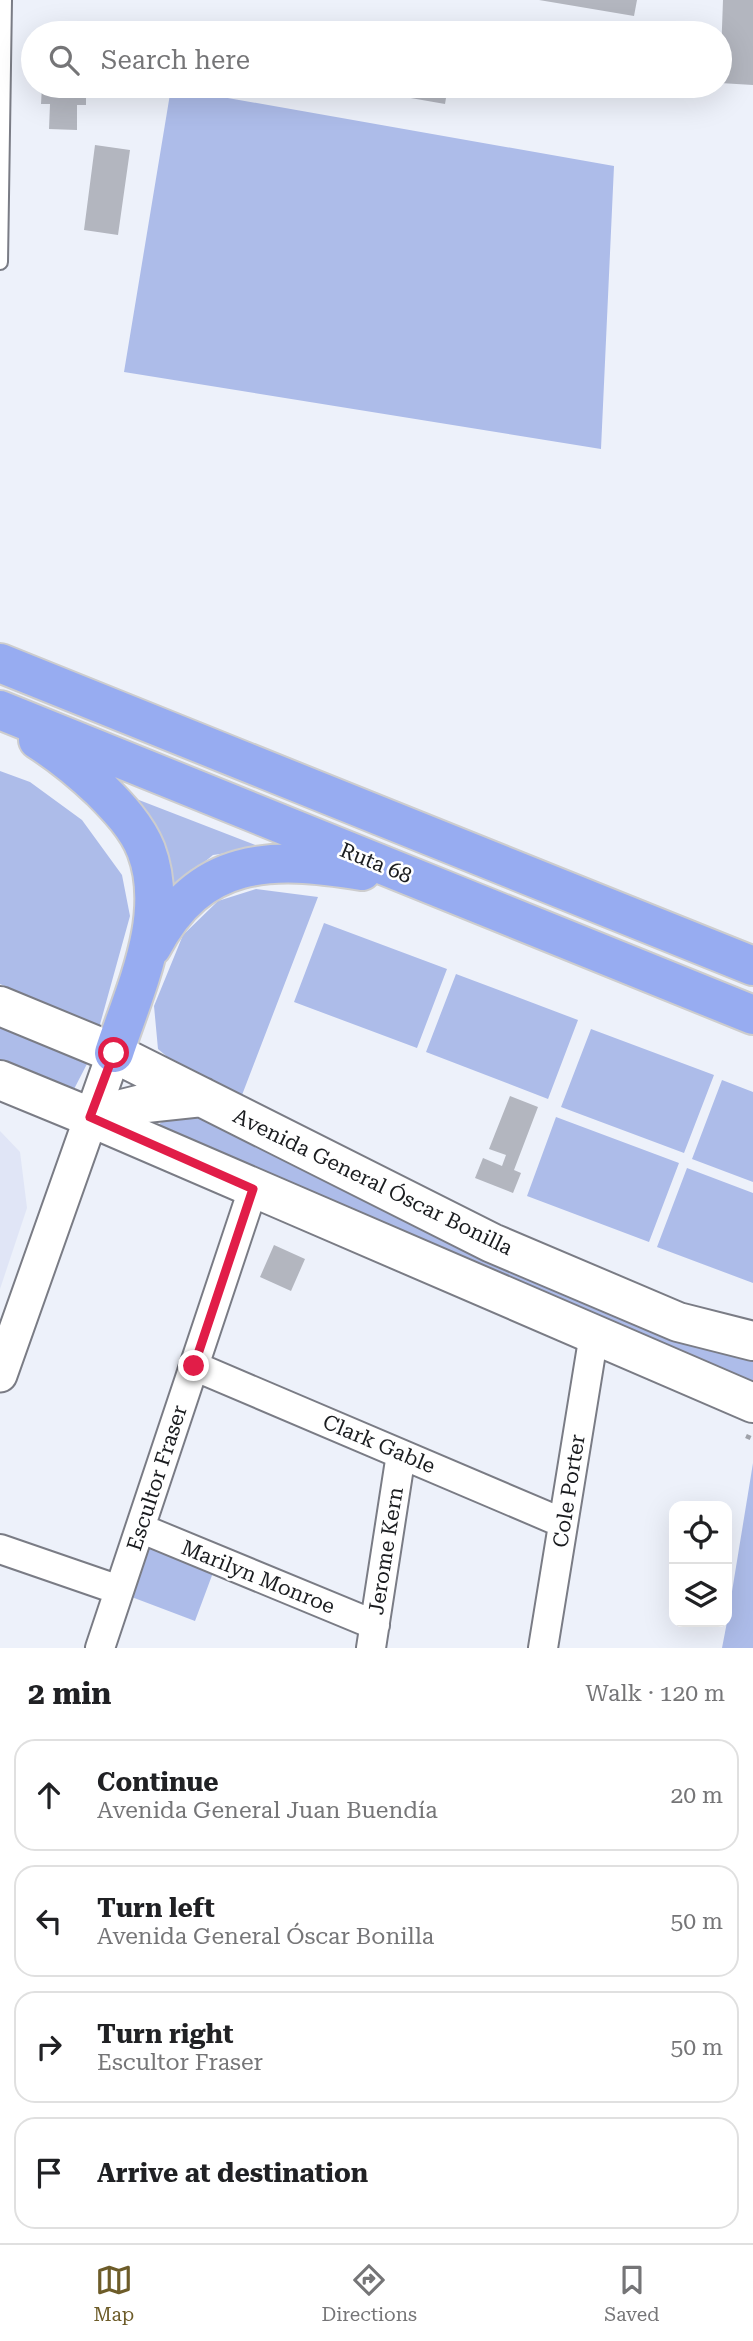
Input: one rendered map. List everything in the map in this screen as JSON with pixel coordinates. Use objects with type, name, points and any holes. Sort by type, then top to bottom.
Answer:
[{"type":"highway","points":[[0,663],[753,966]]},
{"type":"highway","name":"Ruta 68","points":[[0,710],[753,1015]]},
{"type":"highway","points":[[0,717],[48,746],[93,782],[127,819],[141,841],[151,870],[154,896],[150,934],[143,965],[114,1053]]},
{"type":"highway","points":[[143,965],[159,935],[183,901],[215,879],[243,867],[300,864],[350,869],[423,882]]},
{"type":"main road","name":"Avenida General Óscar Bonilla","points":[[0,1006],[114,1053],[492,1243],[678,1322],[753,1341]]},
{"type":"main road","points":[[0,1080],[594,1334],[750,1420]]},
{"type":"main road","points":[[90,1117],[146,1103],[202,1097]]},
{"type":"main road","points":[[423,1261],[492,1243]]},
{"type":"street","points":[[0,1375],[7,1336],[114,1053]]},
{"type":"street","name":"Escultor Fraser","points":[[100,1648],[253,1189]]},
{"type":"street","name":"Cole Porter","points":[[543,1648],[594,1334]]},
{"type":"street","name":"Clark Gable","points":[[194,1366],[564,1523]]},
{"type":"street","name":"Jerome Kern","points":[[373,1637],[401,1454]]},
{"type":"street","name":"Marilyn Monroe","points":[[141,1528],[373,1637]]},
{"type":"street","points":[[0,1549],[120,1590]]},
{"type":"lane","points":[[0,261],[4,0]]},
{"type":"path","points":[[750,1420],[753,1439]]},
{"type":"shaded area","points":[[169,98],[228,98],[614,166],[601,449],[124,372]]},
{"type":"shaded area","points":[[0,771],[30,782],[82,820],[122,875],[130,916],[99,1028],[0,984]]},
{"type":"shaded area","points":[[126,795],[263,848],[213,855],[166,893]]},
{"type":"shaded area","points":[[256,889],[318,897],[242,1095],[171,1060],[158,1049],[154,1006],[183,935],[218,901]]},
{"type":"shaded area","points":[[324,923],[447,969],[417,1048],[294,1002]]},
{"type":"shaded area","points":[[456,974],[578,1020],[548,1099],[426,1052]]},
{"type":"shaded area","points":[[0,1024],[88,1062],[72,1093],[0,1063]]},
{"type":"shaded area","points":[[591,1029],[714,1075],[684,1153],[561,1107]]},
{"type":"shaded area","points":[[722,1080],[753,1092],[753,1182],[692,1159]]},
{"type":"shaded area","points":[[180,1107],[753,1354],[753,1388],[157,1126]]},
{"type":"shaded area","points":[[556,1117],[679,1163],[649,1242],[527,1196]]},
{"type":"shaded area","points":[[0,1131],[20,1152],[27,1208],[0,1289]]},
{"type":"shaded area","points":[[687,1168],[753,1193],[753,1283],[657,1247]]},
{"type":"shaded area","points":[[753,1463],[753,1648],[722,1648],[726,1627],[732,1627],[732,1591]]},
{"type":"shaded area","points":[[148,1546],[214,1570],[195,1621],[129,1596]]},
{"type":"building","points":[[539,0],[637,0],[634,16]]},
{"type":"building","points":[[723,0],[753,0],[753,85],[732,84],[732,21],[722,21]]},
{"type":"building","points":[[41,98],[86,98],[86,105],[77,105],[77,130],[49,129],[50,104],[41,104]]},
{"type":"building","points":[[411,98],[446,98],[445,104]]},
{"type":"building","points":[[95,145],[130,150],[118,235],[84,230]]},
{"type":"building","points":[[510,1096],[538,1107],[514,1170],[521,1173],[513,1193],[475,1178],[483,1158],[502,1166],[506,1155],[489,1149]]},
{"type":"building","points":[[274,1245],[305,1259],[291,1291],[260,1277]]},
{"type":"route","points":[[114,1053],[90,1117],[253,1189],[194,1366]]}]
